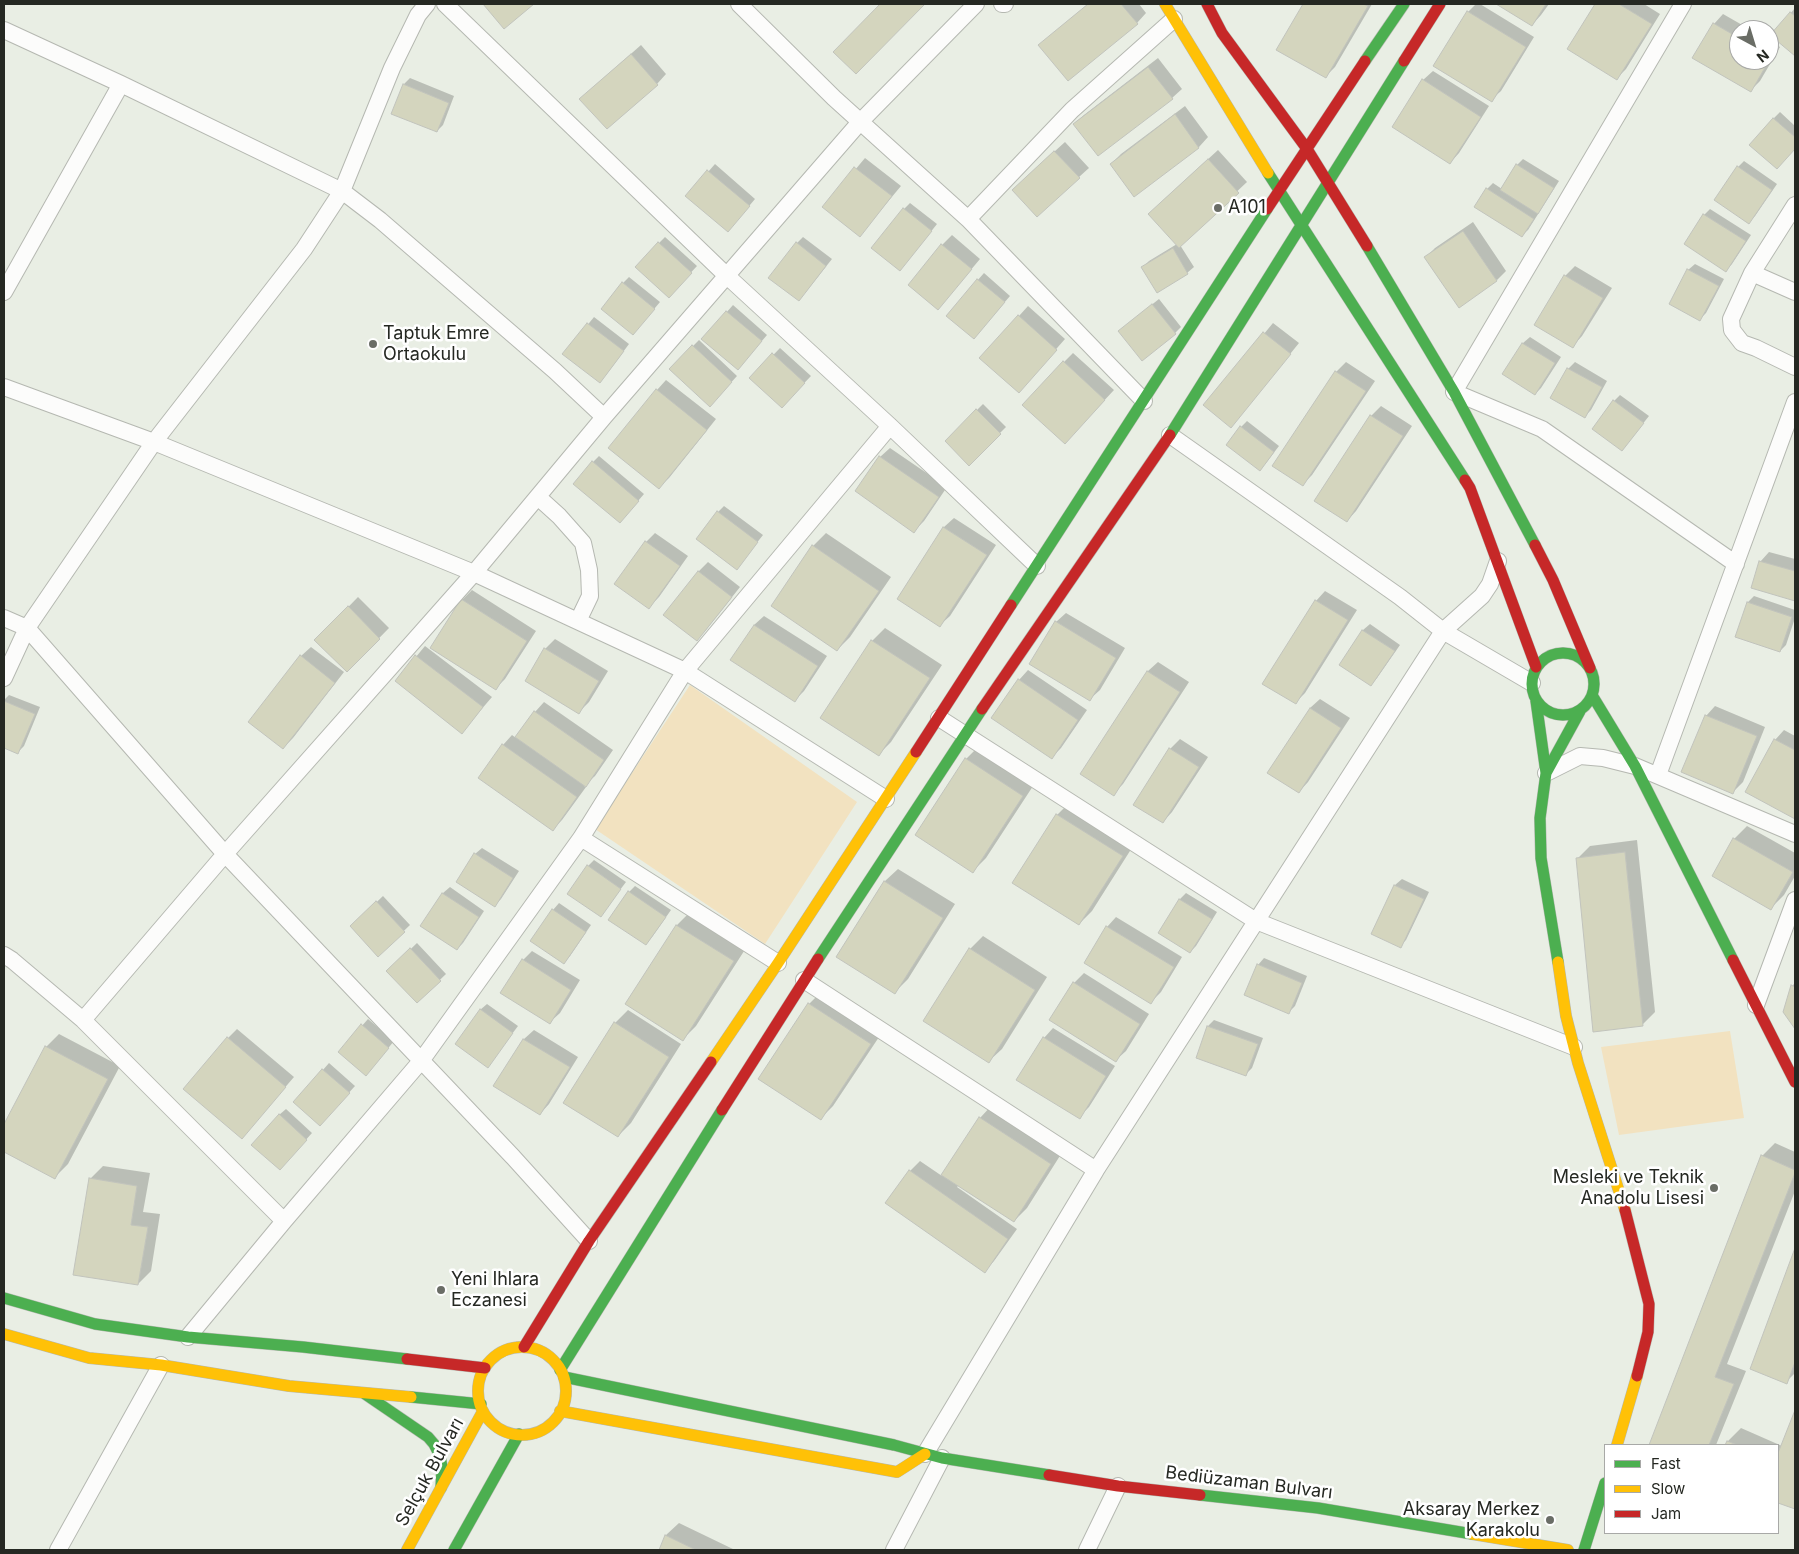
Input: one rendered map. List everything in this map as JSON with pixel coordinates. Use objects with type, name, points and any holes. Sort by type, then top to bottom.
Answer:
[{"type":"main road","points":[[1165,4],[1279,190],[1470,488],[1536,667]]},
{"type":"main road","points":[[1207,4],[1227,40],[1307,149],[1329,183],[1454,392],[1553,580],[1595,684],[1590,701],[1580,711],[1546,773]]},
{"type":"main road","points":[[524,1347],[589,1242],[886,800],[1279,190],[1404,4]]},
{"type":"main road","points":[[562,1374],[804,980],[964,735],[1170,436],[1440,4]]},
{"type":"main road","points":[[1590,668],[1575,655],[1560,653],[1544,659],[1536,667],[1531,690],[1536,701],[1546,773],[1540,818],[1541,858],[1566,1016],[1578,1063],[1627,1215],[1649,1304],[1648,1332],[1617,1444]]},
{"type":"main road","points":[[1592,696],[1635,766],[1795,1082]]},
{"type":"main road","points":[[1536,701],[1546,711],[1557,716],[1570,716],[1580,711]]},
{"type":"main road","points":[[4,1298],[95,1324],[188,1337],[303,1347],[485,1368]]},
{"type":"main road","points":[[4,1334],[89,1358],[161,1365],[289,1386],[482,1407]]},
{"type":"main road","points":[[518,1347],[532,1348],[546,1354],[557,1364],[562,1374],[566,1392],[563,1406],[556,1418],[546,1428],[533,1433],[519,1434],[505,1431],[494,1424],[482,1407],[478,1387],[485,1368],[491,1360],[503,1351],[518,1347]]},
{"type":"main road","name":"Bediüzaman Bulvarı","points":[[562,1374],[894,1445],[942,1458],[1118,1486],[1318,1508],[1568,1550]]},
{"type":"main road","points":[[364,1393],[428,1437],[434,1444],[440,1456],[442,1467],[441,1488]]},
{"type":"main road","name":"Selçuk Bulvarı","points":[[407,1550],[482,1407]]},
{"type":"main road","points":[[560,1411],[897,1472],[925,1454]]},
{"type":"main road","points":[[454,1550],[519,1434]]},
{"type":"main road","points":[[1584,1550],[1604,1486]]},
{"type":"street","points":[[4,678],[27,628],[154,442],[304,249],[342,191],[392,68],[418,15],[427,4]]},
{"type":"street","points":[[445,4],[727,276],[890,426],[1037,566]]},
{"type":"street","points":[[739,4],[860,122],[968,219],[1144,401]]},
{"type":"street","points":[[83,1020],[225,854],[474,573],[604,417],[860,122],[976,4]]},
{"type":"street","points":[[1683,4],[1454,392],[1542,429],[1736,564]]},
{"type":"street","points":[[968,219],[1072,110],[1174,19]]},
{"type":"street","points":[[4,30],[122,84],[342,191],[380,220],[555,371],[604,417]]},
{"type":"street","points":[[4,292],[122,84]]},
{"type":"street","points":[[1795,204],[1752,272],[1731,319],[1732,330],[1742,343],[1795,367]]},
{"type":"street","points":[[1752,272],[1795,292]]},
{"type":"street","points":[[4,387],[154,442],[474,573],[685,671],[886,800]]},
{"type":"street","points":[[1658,775],[1795,402]]},
{"type":"street","points":[[188,1337],[421,1061],[581,838],[685,671],[890,426]]},
{"type":"street","points":[[1170,436],[1400,597],[1443,631],[1532,683]]},
{"type":"street","points":[[538,497],[559,516],[583,543],[589,570],[590,596],[578,621]]},
{"type":"street","points":[[925,1454],[1096,1170],[1443,631],[1482,596],[1490,584],[1498,561]]},
{"type":"street","points":[[4,618],[27,628],[225,854],[513,1157],[589,1242]]},
{"type":"street","points":[[939,718],[1256,921],[1574,1047]]},
{"type":"street","points":[[1546,773],[1580,756],[1603,758],[1635,766],[1658,775],[1795,834]]},
{"type":"street","points":[[581,838],[778,963]]},
{"type":"street","points":[[1756,1006],[1795,900]]},
{"type":"street","points":[[4,955],[83,1020],[284,1221]]},
{"type":"street","points":[[804,980],[1096,1170]]},
{"type":"street","points":[[58,1550],[161,1365]]},
{"type":"street","points":[[894,1550],[942,1458]]},
{"type":"street","points":[[1086,1550],[1118,1486]]},
{"type":"shaded area","points":[[690,685],[857,802],[765,944],[595,829]]},
{"type":"shaded area","points":[[1730,1031],[1744,1118],[1619,1135],[1601,1047]]},
{"type":"building","points":[[483,4],[534,4],[504,29]]},
{"type":"building","points":[[880,4],[925,4],[856,74],[833,52]]},
{"type":"building","points":[[1088,4],[1121,4],[1138,24],[1068,81],[1038,45]]},
{"type":"building","points":[[1303,4],[1363,4],[1368,6],[1326,78],[1276,50]]},
{"type":"building","points":[[1496,4],[1546,4],[1532,26]]},
{"type":"building","points":[[1595,4],[1619,4],[1652,24],[1617,80],[1567,49]]},
{"type":"building","points":[[1467,11],[1526,47],[1492,102],[1433,66]]},
{"type":"building","points":[[1790,12],[1795,16],[1795,56],[1779,43],[1779,25]]},
{"type":"building","points":[[1713,23],[1729,32],[1729,70],[1764,70],[1751,92],[1692,58]]},
{"type":"building","points":[[631,54],[658,85],[607,129],[579,99]]},
{"type":"building","points":[[1148,67],[1173,99],[1098,156],[1073,124]]},
{"type":"building","points":[[1422,79],[1481,117],[1450,164],[1392,127]]},
{"type":"building","points":[[403,84],[449,103],[437,132],[391,114]]},
{"type":"building","points":[[1175,114],[1199,148],[1134,197],[1110,164]]},
{"type":"building","points":[[1773,118],[1795,137],[1795,149],[1777,169],[1749,145]]},
{"type":"building","points":[[1054,151],[1080,178],[1037,217],[1012,190]]},
{"type":"building","points":[[1208,159],[1239,193],[1179,248],[1148,214]]},
{"type":"building","points":[[1516,164],[1554,188],[1538,214],[1500,190]]},
{"type":"building","points":[[1737,166],[1772,190],[1749,224],[1714,200]]},
{"type":"building","points":[[854,167],[892,196],[860,237],[822,207]]},
{"type":"building","points":[[707,170],[750,206],[728,232],[685,196]]},
{"type":"building","points":[[1486,188],[1534,219],[1522,237],[1474,207]]},
{"type":"building","points":[[903,208],[932,231],[900,271],[871,248]]},
{"type":"building","points":[[1703,214],[1746,241],[1726,272],[1684,244]]},
{"type":"building","points":[[1463,231],[1497,281],[1459,308],[1424,257]]},
{"type":"building","points":[[658,242],[692,273],[669,298],[635,267]]},
{"type":"building","points":[[796,242],[826,266],[799,301],[768,278]]},
{"type":"building","points":[[941,244],[972,269],[938,310],[908,285]]},
{"type":"building","points":[[1173,248],[1188,274],[1157,293],[1141,267]]},
{"type":"building","points":[[1687,269],[1719,286],[1700,321],[1669,304]]},
{"type":"building","points":[[1564,275],[1603,298],[1573,348],[1534,325]]},
{"type":"building","points":[[977,279],[1005,302],[974,339],[946,316]]},
{"type":"building","points":[[622,282],[655,309],[633,335],[601,309]]},
{"type":"building","points":[[1152,304],[1176,334],[1142,361],[1118,331]]},
{"type":"building","points":[[726,311],[762,341],[738,370],[701,339]]},
{"type":"building","points":[[1018,315],[1057,350],[1019,393],[979,358]]},
{"type":"building","points":[[587,323],[624,351],[600,383],[562,354]]},
{"type":"building","points":[[1263,332],[1291,354],[1231,428],[1203,405]]},
{"type":"building","points":[[1522,343],[1555,363],[1535,395],[1502,374]]},
{"type":"building","points":[[692,345],[732,382],[710,407],[669,369]]},
{"type":"building","points":[[772,353],[805,383],[782,408],[749,378]]},
{"type":"building","points":[[1063,361],[1105,400],[1065,444],[1022,405]]},
{"type":"building","points":[[1567,368],[1602,387],[1585,418],[1550,398]]},
{"type":"building","points":[[1335,371],[1366,391],[1303,486],[1272,466]]},
{"type":"building","points":[[656,389],[707,430],[659,489],[608,448]]},
{"type":"building","points":[[1613,400],[1644,423],[1622,451],[1592,429]]},
{"type":"building","points":[[976,409],[1001,434],[969,466],[945,441]]},
{"type":"building","points":[[1370,415],[1403,436],[1347,522],[1314,501]]},
{"type":"building","points":[[1240,426],[1274,452],[1260,471],[1226,445]]},
{"type":"building","points":[[879,456],[939,497],[914,533],[855,491]]},
{"type":"building","points":[[592,461],[639,501],[620,523],[573,484]]},
{"type":"building","points":[[717,511],[758,542],[737,570],[696,539]]},
{"type":"building","points":[[943,527],[987,555],[940,627],[897,599]]},
{"type":"building","points":[[645,541],[680,566],[649,609],[614,584]]},
{"type":"building","points":[[812,545],[879,591],[837,651],[771,606]]},
{"type":"building","points":[[1759,561],[1795,571],[1795,601],[1751,588]]},
{"type":"building","points":[[698,571],[732,597],[697,641],[663,615]]},
{"type":"building","points":[[461,599],[527,641],[496,690],[430,648]]},
{"type":"building","points":[[1315,600],[1348,620],[1296,704],[1262,684]]},
{"type":"building","points":[[1747,602],[1792,617],[1780,652],[1735,637]]},
{"type":"building","points":[[348,606],[380,639],[347,672],[314,640]]},
{"type":"building","points":[[1055,621],[1116,658],[1090,701],[1029,664]]},
{"type":"building","points":[[754,625],[818,666],[795,702],[730,660]]},
{"type":"building","points":[[1362,630],[1395,651],[1371,686],[1339,665]]},
{"type":"building","points":[[871,640],[930,678],[879,756],[820,718]]},
{"type":"building","points":[[544,648],[599,681],[579,714],[525,681]]},
{"type":"building","points":[[300,655],[335,683],[283,749],[248,722]]},
{"type":"building","points":[[415,655],[483,707],[462,734],[395,681]]},
{"type":"building","points":[[1147,671],[1180,692],[1114,796],[1080,774]]},
{"type":"building","points":[[1018,679],[1078,720],[1052,759],[991,718]]},
{"type":"building","points":[[4,701],[35,714],[18,754],[4,748]]},
{"type":"building","points":[[1310,708],[1341,728],[1299,793],[1267,773]]},
{"type":"building","points":[[534,711],[604,760],[586,787],[515,737]]},
{"type":"building","points":[[1705,715],[1757,736],[1733,794],[1681,772]]},
{"type":"building","points":[[1774,739],[1795,750],[1795,819],[1745,792]]},
{"type":"building","points":[[502,744],[577,797],[553,831],[478,778]]},
{"type":"building","points":[[1169,748],[1199,767],[1163,823],[1133,805]]},
{"type":"building","points":[[965,758],[1023,796],[973,873],[915,835]]},
{"type":"building","points":[[1056,814],[1123,856],[1079,925],[1012,883]]},
{"type":"building","points":[[1733,838],[1793,872],[1771,910],[1712,876]]},
{"type":"building","points":[[1625,852],[1643,1026],[1593,1032],[1576,858]]},
{"type":"building","points":[[474,853],[513,878],[495,907],[456,882]]},
{"type":"building","points":[[587,865],[621,889],[601,917],[567,894]]},
{"type":"building","points":[[884,881],[943,918],[895,994],[836,957]]},
{"type":"building","points":[[1394,885],[1424,899],[1401,948],[1371,934]]},
{"type":"building","points":[[628,891],[666,917],[646,945],[608,920]]},
{"type":"building","points":[[442,893],[479,917],[457,950],[420,926]]},
{"type":"building","points":[[1179,899],[1212,919],[1190,953],[1158,933]]},
{"type":"building","points":[[376,901],[405,932],[378,957],[350,926]]},
{"type":"building","points":[[552,909],[586,932],[564,964],[530,941]]},
{"type":"building","points":[[676,925],[734,961],[683,1041],[625,1004]]},
{"type":"building","points":[[1106,926],[1174,967],[1151,1004],[1084,963]]},
{"type":"building","points":[[410,948],[441,981],[417,1003],[386,971]]},
{"type":"building","points":[[969,948],[1035,990],[989,1063],[923,1021]]},
{"type":"building","points":[[522,959],[571,990],[550,1024],[500,993]]},
{"type":"building","points":[[1257,964],[1302,983],[1289,1014],[1244,995]]},
{"type":"building","points":[[1073,982],[1140,1024],[1116,1062],[1049,1020]]},
{"type":"building","points":[[1791,985],[1795,987],[1795,1029],[1783,1012]]},
{"type":"building","points":[[808,1003],[871,1044],[821,1120],[758,1079]]},
{"type":"building","points":[[480,1009],[513,1033],[488,1068],[455,1044]]},
{"type":"building","points":[[614,1022],[669,1057],[618,1137],[563,1103]]},
{"type":"building","points":[[361,1024],[389,1048],[366,1076],[338,1052]]},
{"type":"building","points":[[1207,1026],[1258,1044],[1246,1076],[1196,1058]]},
{"type":"building","points":[[227,1037],[286,1087],[242,1139],[183,1089]]},
{"type":"building","points":[[1043,1037],[1106,1076],[1080,1119],[1016,1080]]},
{"type":"building","points":[[523,1039],[570,1067],[540,1115],[493,1086]]},
{"type":"building","points":[[45,1046],[108,1079],[55,1179],[4,1152],[4,1124]]},
{"type":"building","points":[[322,1069],[350,1093],[320,1126],[293,1102]]},
{"type":"building","points":[[279,1114],[307,1140],[280,1170],[251,1145]]},
{"type":"building","points":[[979,1117],[1051,1164],[1014,1222],[941,1175]]},
{"type":"building","points":[[1761,1155],[1795,1170],[1715,1377],[1734,1384],[1709,1444],[1649,1444]]},
{"type":"building","points":[[909,1170],[1008,1239],[985,1273],[885,1203]]},
{"type":"building","points":[[89,1178],[137,1186],[131,1225],[148,1227],[138,1285],[73,1275]]},
{"type":"building","points":[[1795,1248],[1795,1362],[1787,1384],[1750,1369]]},
{"type":"building","points":[[1795,1410],[1795,1509],[1779,1503],[1779,1450]]},
{"type":"building","points":[[665,1535],[696,1550],[659,1550]]},
{"type":"traffic: fast","points":[[1365,61],[1404,4]]},
{"type":"traffic: fast","points":[[1170,435],[1404,61]]},
{"type":"traffic: fast","points":[[1268,173],[1465,480]]},
{"type":"traffic: fast","points":[[1011,605],[1267,209]]},
{"type":"traffic: fast","points":[[1367,246],[1454,392],[1535,545]]},
{"type":"traffic: fast","points":[[1557,653],[1569,653],[1585,662],[1592,672],[1594,684],[1592,696],[1585,706],[1569,715],[1557,715],[1546,710],[1537,701],[1532,690],[1532,678],[1537,667],[1546,658],[1557,653]]},
{"type":"traffic: fast","points":[[1592,695],[1635,766],[1733,960]]},
{"type":"traffic: fast","points":[[1536,701],[1546,773],[1540,818],[1541,858],[1558,962]]},
{"type":"traffic: fast","points":[[818,959],[982,709]]},
{"type":"traffic: fast","points":[[1546,773],[1580,711]]},
{"type":"traffic: fast","points":[[560,1370],[722,1110]]},
{"type":"traffic: fast","points":[[4,1298],[95,1324],[188,1337],[303,1347],[407,1359]]},
{"type":"traffic: fast","points":[[564,1377],[894,1445],[942,1458],[1049,1475]]},
{"type":"traffic: fast","points":[[365,1394],[428,1437],[434,1444],[440,1456],[442,1467],[441,1488]]},
{"type":"traffic: fast","points":[[411,1397],[481,1404]]},
{"type":"traffic: fast","points":[[454,1550],[519,1434]]},
{"type":"traffic: fast","points":[[1584,1550],[1604,1486]]},
{"type":"traffic: fast","points":[[1200,1495],[1318,1508],[1472,1534]]},
{"type":"traffic: slow","points":[[1165,4],[1268,173]]},
{"type":"traffic: slow","points":[[711,1062],[916,752]]},
{"type":"traffic: slow","points":[[1558,962],[1566,1016],[1578,1063],[1625,1210]]},
{"type":"traffic: slow","points":[[4,1334],[89,1358],[161,1365],[289,1386],[411,1397]]},
{"type":"traffic: slow","points":[[522,1347],[539,1351],[553,1360],[562,1374],[566,1391],[562,1408],[553,1422],[539,1431],[522,1435],[505,1431],[491,1422],[482,1408],[478,1391],[482,1374],[491,1360],[505,1351],[522,1347]]},
{"type":"traffic: slow","points":[[1617,1444],[1637,1376]]},
{"type":"traffic: slow","points":[[407,1550],[483,1411]]},
{"type":"traffic: slow","points":[[560,1411],[897,1472],[925,1454]]},
{"type":"traffic: slow","points":[[1472,1534],[1568,1550]]},
{"type":"traffic: jam","points":[[1207,4],[1222,33],[1307,149],[1367,246]]},
{"type":"traffic: jam","points":[[1404,61],[1440,4]]},
{"type":"traffic: jam","points":[[1267,209],[1365,61]]},
{"type":"traffic: jam","points":[[982,709],[1170,435]]},
{"type":"traffic: jam","points":[[1465,480],[1470,488],[1536,667]]},
{"type":"traffic: jam","points":[[1535,545],[1553,580],[1590,668]]},
{"type":"traffic: jam","points":[[916,752],[1011,605]]},
{"type":"traffic: jam","points":[[722,1110],[818,959]]},
{"type":"traffic: jam","points":[[1733,960],[1795,1082]]},
{"type":"traffic: jam","points":[[524,1347],[589,1241],[711,1062]]},
{"type":"traffic: jam","points":[[1625,1210],[1649,1304],[1648,1332],[1637,1376]]},
{"type":"traffic: jam","points":[[407,1359],[485,1368]]},
{"type":"traffic: jam","points":[[1049,1475],[1118,1486],[1200,1495]]},
{"type":"place","name":"A101","points":[[1218,208]]},
{"type":"place","name":"Taptuk Emre Ortaokulu","points":[[373,344]]},
{"type":"place","name":"Mesleki ve Teknik Anadolu Lisesi","points":[[1714,1188]]},
{"type":"place","name":"Yeni Ihlara Eczanesi","points":[[441,1290]]},
{"type":"place","name":"Aksaray Merkez Karakolu","points":[[1550,1520]]}]
